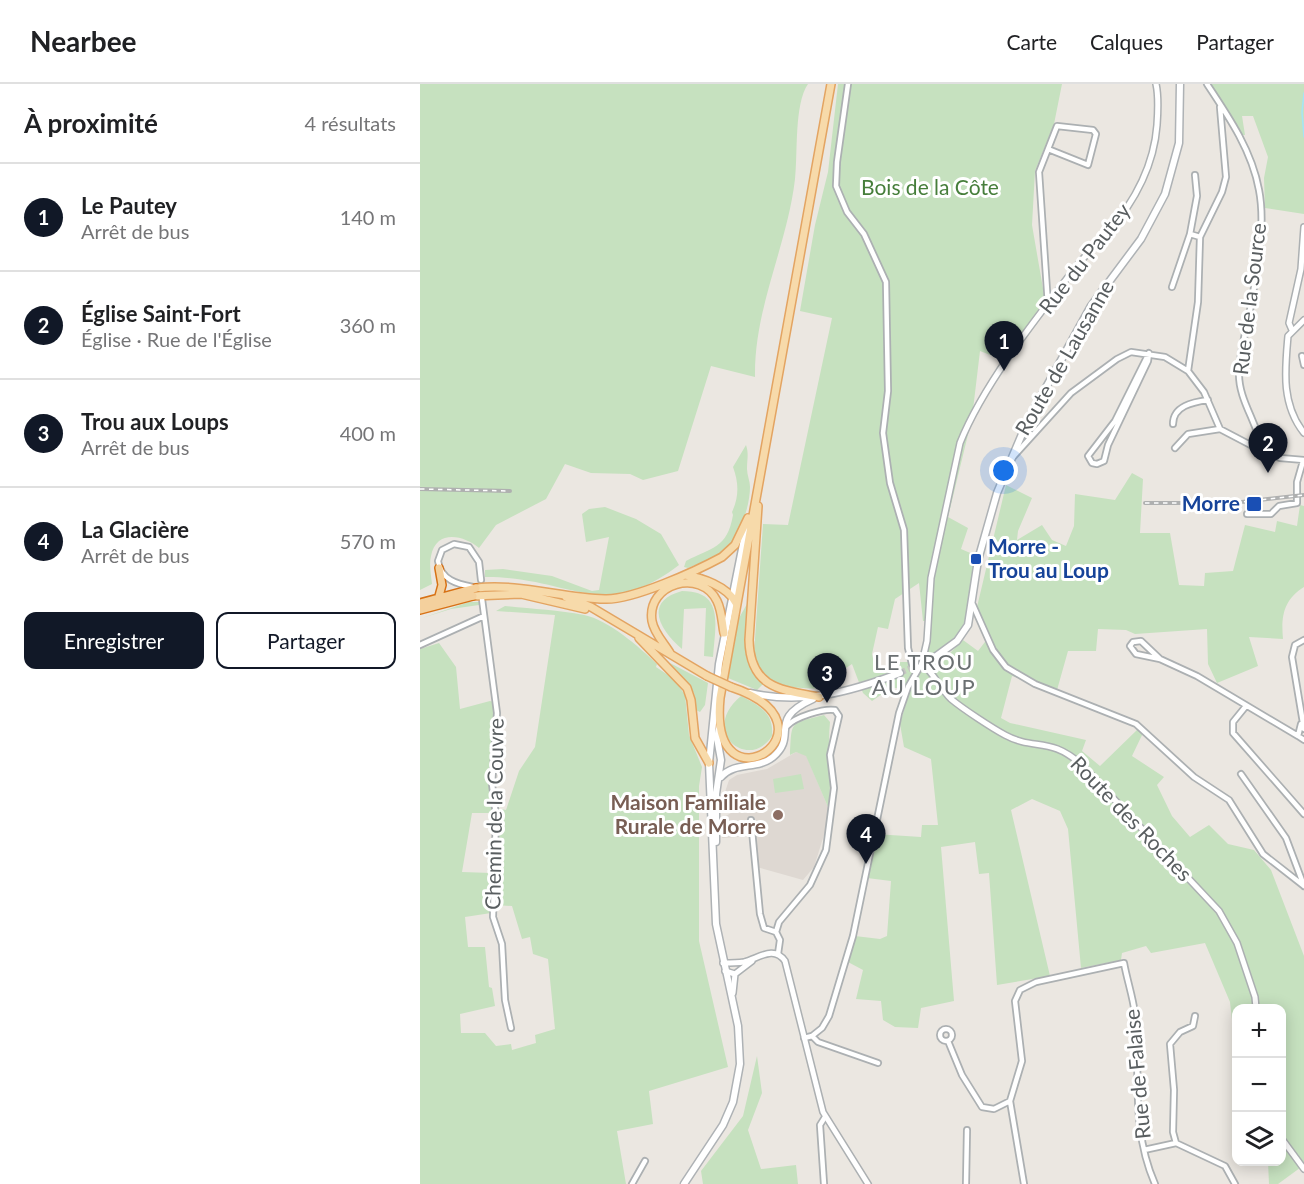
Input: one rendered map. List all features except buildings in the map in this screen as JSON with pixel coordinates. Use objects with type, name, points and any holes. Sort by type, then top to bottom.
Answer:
[{"type":"highway","points":[[439,568],[442,585],[439,596]]},
{"type":"highway","points":[[420,603],[439,596],[475,592]]},
{"type":"highway","points":[[420,610],[475,592]]},
{"type":"main road","points":[[714,866],[716,795],[721,763],[717,738],[720,726],[720,699],[831,84]]},
{"type":"main road","name":"Route de Lausanne","points":[[935,657],[957,642],[968,625],[973,605],[978,561],[1007,464],[1037,401],[1091,306],[1151,222],[1165,194],[1175,161],[1181,126],[1178,84]]},
{"type":"main road","points":[[684,1184],[723,1125],[733,1102],[740,1064],[738,1026],[723,963],[715,913],[709,763],[714,701],[724,633],[762,458]]},
{"type":"main road","points":[[758,483],[750,656],[757,672],[768,684],[784,691],[819,697]]},
{"type":"main road","points":[[475,592],[513,587],[614,599],[682,575],[727,554],[735,545],[748,519]]},
{"type":"main road","points":[[682,575],[706,581],[731,596],[736,603]]},
{"type":"main road","points":[[671,655],[654,627],[652,612],[660,594],[675,584],[698,584],[710,591],[718,604],[724,633]]},
{"type":"main road","points":[[549,591],[584,604],[707,676],[750,693],[784,698],[819,697],[852,690],[900,673]]},
{"type":"main road","points":[[475,592],[540,597],[604,616]]},
{"type":"main road","points":[[635,634],[687,688],[691,700],[695,738],[709,763]]},
{"type":"main road","points":[[720,726],[727,746],[739,756],[759,758],[771,750],[778,734],[777,721],[768,708],[750,693]]},
{"type":"main road","points":[[720,777],[733,768],[759,764],[770,759],[782,746],[788,715],[801,705],[819,697]]},
{"type":"main road","points":[[710,751],[712,757],[733,768]]},
{"type":"street","points":[[848,84],[837,162],[836,186],[843,205],[864,234],[886,282],[888,391],[883,433],[890,483],[903,523],[908,648],[912,664],[918,670]]},
{"type":"street","name":"Rue du Pautey","points":[[922,663],[927,641],[931,578],[960,443],[978,405],[1076,266],[1117,221],[1145,175],[1156,135],[1158,106],[1155,84]]},
{"type":"street","name":"Rue de la Source","points":[[1207,84],[1241,138],[1254,168],[1260,193],[1260,235],[1255,281],[1239,371],[1243,397],[1262,451]]},
{"type":"street","points":[[1188,371],[1198,303],[1200,237],[1222,192],[1226,177],[1220,104]]},
{"type":"street","points":[[1048,149],[1088,165],[1096,134],[1093,130],[1057,126],[1048,149],[1039,172],[1048,305]]},
{"type":"street","points":[[1172,287],[1190,234],[1197,196],[1196,175]]},
{"type":"street","points":[[1292,330],[1289,323],[1301,269],[1304,227]]},
{"type":"street","points":[[1190,234],[1200,237]]},
{"type":"street","points":[[1304,320],[1288,336],[1286,350],[1287,398],[1290,410],[1304,433]]},
{"type":"street","points":[[1007,464],[1071,393],[1117,359],[1131,352],[1149,353],[1173,360],[1188,371],[1208,400],[1220,429]]},
{"type":"street","points":[[1129,398],[1115,422],[1088,456],[1092,463],[1104,461],[1108,445],[1129,398],[1149,353]]},
{"type":"street","points":[[1302,356],[1304,365]]},
{"type":"street","points":[[1173,422],[1185,406],[1208,400]]},
{"type":"street","points":[[1175,448],[1188,434],[1220,429],[1280,458],[1303,460],[1297,482],[1297,503],[1280,506],[1271,514],[1247,514]]},
{"type":"street","points":[[475,592],[452,582],[439,568],[439,556],[442,550],[454,543],[465,545],[477,556],[481,580]]},
{"type":"street","name":"Chemin de la Couvre","points":[[482,599],[497,723],[492,784],[496,816],[493,917],[502,944],[505,1000],[511,1028]]},
{"type":"street","points":[[973,605],[997,658],[1016,675],[1136,724],[1194,777],[1229,800],[1263,854],[1304,886]]},
{"type":"street","points":[[420,645],[484,616]]},
{"type":"street","points":[[968,625],[981,627]]},
{"type":"street","points":[[1304,640],[1294,645],[1292,657],[1304,742]]},
{"type":"street","points":[[1160,659],[1141,641],[1133,642],[1130,646],[1136,654],[1160,659],[1197,676],[1245,705],[1302,731]]},
{"type":"street","points":[[804,1038],[812,1036],[829,1016],[853,936],[899,713],[908,687],[922,663]]},
{"type":"street","name":"Route des Roches","points":[[922,663],[935,675],[949,697],[997,730],[1019,740],[1057,747],[1082,765],[1219,911],[1237,943],[1256,1004]]},
{"type":"street","points":[[801,705],[804,716]]},
{"type":"street","points":[[1245,705],[1233,722],[1233,733],[1304,814]]},
{"type":"street","points":[[778,954],[780,940],[776,932],[779,922],[798,903],[818,870],[832,819],[834,788],[830,755],[838,716],[835,710],[830,709],[794,719],[785,728]]},
{"type":"street","points":[[1240,774],[1289,843],[1304,886]]},
{"type":"street","points":[[751,820],[760,914],[764,928],[776,932]]},
{"type":"street","points":[[723,963],[755,958],[769,952],[778,954],[785,962],[825,1117],[868,1184]]},
{"type":"street","points":[[732,1000],[735,974],[755,958]]},
{"type":"street","name":"Rue de Falaise","points":[[1010,1101],[1022,1061],[1015,1001],[1020,990],[1036,982],[1124,963],[1134,1012],[1136,1101],[1144,1150],[1155,1184]]},
{"type":"street","points":[[725,971],[735,974]]},
{"type":"street","points":[[1176,1143],[1173,1132],[1174,1090],[1170,1044],[1180,1032],[1193,1026],[1195,1016]]},
{"type":"street","points":[[812,1036],[818,1042],[878,1063]]},
{"type":"street","points":[[948,1041],[962,1075],[982,1107],[989,1110],[1001,1107],[1010,1101],[1024,1184]]},
{"type":"street","points":[[824,1184],[820,1125],[825,1117]]},
{"type":"street","points":[[966,1184],[967,1130]]},
{"type":"street","points":[[1144,1150],[1176,1143],[1225,1166],[1235,1184]]},
{"type":"street","points":[[1286,1146],[1304,1169]]},
{"type":"street","points":[[632,1184],[645,1161]]},
{"type":"shaded area","name":"Maison Familiale Rurale de Morre","points":[[796,752],[806,755],[828,807],[828,822],[814,867],[803,880],[757,867],[754,836],[722,838],[724,817],[731,813],[725,792],[729,780],[737,775],[767,769]]},
{"type":"green space","points":[[420,84],[808,84],[800,104],[791,204],[760,326],[755,377],[711,366],[678,471],[643,480],[630,474],[591,473],[565,464],[546,499],[496,525],[479,548],[459,538],[444,538],[438,542],[430,559],[432,584],[420,590]]},
{"type":"green space","name":"Bois de la Côte","points":[[838,84],[1062,84],[1054,124],[1035,171],[1032,225],[1045,300],[1003,360],[980,351],[972,418],[948,517],[968,528],[961,549],[975,555],[967,616],[962,628],[954,638],[926,657],[932,621],[923,621],[919,583],[895,599],[888,629],[878,627],[872,654],[875,668],[894,668],[893,662],[910,662],[912,674],[904,688],[891,688],[872,701],[863,693],[852,664],[837,674],[830,673],[832,688],[796,687],[784,685],[765,675],[754,653],[763,524],[788,525],[832,318],[800,311],[815,225],[828,172]]},
{"type":"green space","points":[[1210,84],[1304,84],[1304,214],[1265,208],[1264,178],[1268,157],[1253,116],[1242,116],[1245,135],[1241,135]]},
{"type":"green space","points":[[746,445],[750,495],[740,529],[722,552],[688,568],[684,567],[686,561],[717,546],[727,535],[737,495],[733,467]]},
{"type":"green space","points":[[1132,473],[1143,479],[1140,533],[1170,533],[1179,585],[1204,586],[1205,573],[1233,571],[1245,525],[1275,532],[1277,521],[1297,526],[1300,505],[1304,506],[1304,587],[1292,598],[1285,610],[1282,623],[1283,639],[1249,637],[1258,666],[1217,683],[1208,664],[1207,629],[1135,634],[1126,630],[1098,629],[1096,651],[1068,651],[1057,690],[1012,676],[1001,718],[1010,723],[1086,740],[1082,751],[1100,766],[1138,729],[1143,733],[1132,756],[1164,777],[1157,785],[1172,816],[1190,837],[1209,825],[1228,844],[1254,850],[1271,870],[1304,956],[1304,1165],[1278,1184],[1269,1184],[1268,1166],[1286,1166],[1286,1004],[1232,1004],[1232,1020],[1230,1002],[1205,943],[1151,953],[1146,946],[1122,953],[1121,960],[1081,968],[1068,829],[1060,811],[1032,799],[1011,810],[1050,976],[997,985],[989,873],[979,874],[975,842],[941,847],[954,1001],[921,1008],[918,1028],[895,1027],[883,1020],[881,1001],[856,999],[863,970],[848,962],[855,936],[880,939],[887,936],[891,881],[867,878],[875,834],[921,837],[922,825],[938,825],[931,759],[904,747],[900,724],[909,693],[921,671],[949,654],[963,640],[978,651],[988,638],[977,607],[1006,485],[1032,498],[1018,531],[1017,540],[1042,525],[1052,540],[1066,546],[1074,526],[1075,494],[1115,500]]},
{"type":"green space","points":[[605,507],[636,519],[661,534],[679,565],[652,582],[628,592],[606,594],[585,593],[514,579],[485,577],[485,570],[503,569],[552,576],[592,591],[599,590],[609,537],[586,542],[582,514],[589,509]]},
{"type":"green space","points":[[682,591],[705,597],[711,604],[715,622],[713,657],[704,656],[706,608],[684,609],[682,649],[662,626],[659,609],[662,602]]},
{"type":"green space","points":[[469,602],[479,602],[479,605],[451,609],[422,618]]},
{"type":"green space","points":[[747,604],[747,657],[763,684],[757,690],[728,678],[735,625]]},
{"type":"green space","points":[[505,606],[584,615],[603,622],[623,635],[657,664],[656,667],[674,679],[685,695],[689,735],[702,767],[699,786],[699,941],[728,1067],[649,1091],[653,1124],[617,1131],[626,1184],[420,1184],[420,649],[439,643],[456,667],[460,709],[490,701],[497,703],[496,808],[506,810],[519,771],[535,747],[555,615],[496,611]],"holes":[[[472,813],[492,813],[494,817],[491,873],[462,872]],[[496,905],[512,906],[522,939],[530,937],[533,954],[548,959],[555,1029],[535,1035],[536,1043],[512,1050],[511,1044],[496,1046],[485,1033],[461,1033],[460,1014],[495,1006],[492,988],[489,987],[485,947],[468,947],[465,917],[491,913]]]},
{"type":"green space","points":[[670,663],[708,683],[705,705],[700,712],[696,710],[694,693]]},
{"type":"green space","points":[[741,696],[764,711],[771,721],[772,736],[762,746],[751,750],[741,749],[732,743],[726,734],[724,722],[729,710]]},
{"type":"green space","points":[[824,715],[830,722],[828,807],[806,756],[796,752],[790,755],[792,729],[795,725],[798,722]]},
{"type":"green space","points":[[801,774],[804,789],[775,793],[773,779]]},
{"type":"green space","points":[[757,1056],[762,1093],[748,1130],[761,1169],[796,1165],[798,1184],[703,1184],[701,1171],[743,1116]]},
{"type":"waterway","points":[[1304,93],[1302,112],[1304,137]]},
{"type":"tunnel","points":[[900,673],[935,657]]},
{"type":"railway","points":[[420,489],[510,491]]},
{"type":"railway","points":[[1145,503],[1233,503],[1304,495]]},
{"type":"place","name":"Le Pautey","points":[[1004,371]]},
{"type":"place","name":"Église Saint-Fort","points":[[1268,473]]},
{"type":"place","name":"Morre","points":[[1254,504]]},
{"type":"place","name":"Morre - Trou au Loup","points":[[976,559]]},
{"type":"place","name":"Trou aux Loups","points":[[827,703]]},
{"type":"place","name":"Maison Familiale Rurale de Morre","points":[[778,815]]},
{"type":"place","name":"La Glacière","points":[[866,864]]},
{"type":"district","name":"LE TROU AU LOUP","points":[[924,674]]}]
